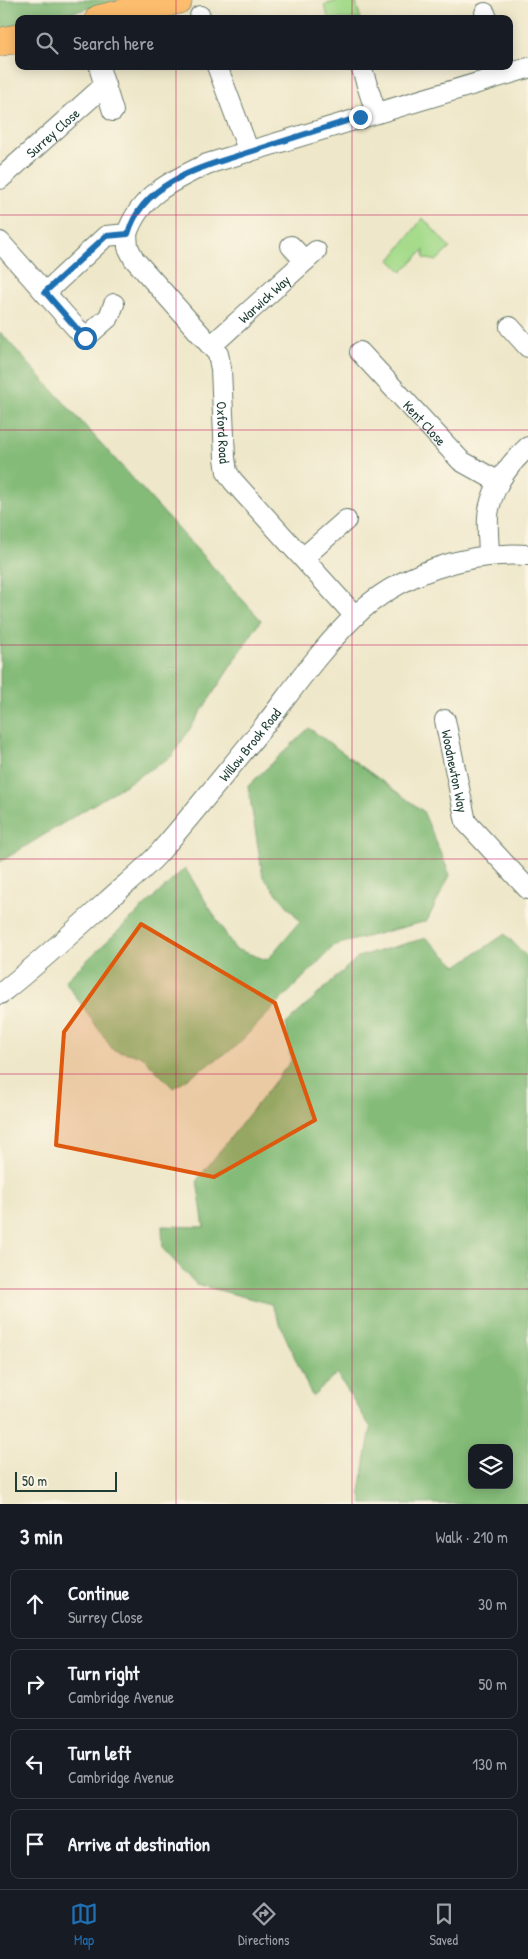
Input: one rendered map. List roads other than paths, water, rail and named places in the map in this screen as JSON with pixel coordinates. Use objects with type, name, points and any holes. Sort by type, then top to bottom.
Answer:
[{"type":"highway","points":[[116,15],[178,0]]},
{"type":"highway","points":[[0,42],[15,39]]},
{"type":"street","points":[[513,69],[528,68]]},
{"type":"street","points":[[218,70],[249,152]]},
{"type":"street","points":[[362,70],[376,113]]},
{"type":"street","points":[[45,292],[106,236],[128,234],[134,216],[144,204],[181,176],[207,164],[376,113],[504,70]]},
{"type":"street","name":"Surrey Close","points":[[0,179],[102,77],[113,111]]},
{"type":"street","name":"Oxford Road","points":[[128,234],[128,247],[134,259],[218,354],[221,368],[227,472],[233,482],[355,616]]},
{"type":"street","points":[[0,242],[85,338],[109,317],[114,304]]},
{"type":"street","name":"Warwick Way","points":[[211,346],[311,256],[291,246]]},
{"type":"street","points":[[510,327],[528,347]]},
{"type":"street","name":"Kent Close","points":[[360,352],[460,461],[499,482]]},
{"type":"street","points":[[489,556],[488,510],[499,482],[528,447]]},
{"type":"street","points":[[303,558],[346,520]]},
{"type":"street","name":"Willow Brook Road","points":[[0,994],[42,960],[157,855],[314,661],[355,616],[388,592],[423,573],[459,562],[489,556],[528,555]]},
{"type":"street","name":"Woodnewton Way","points":[[445,720],[466,822],[528,889]]}]
